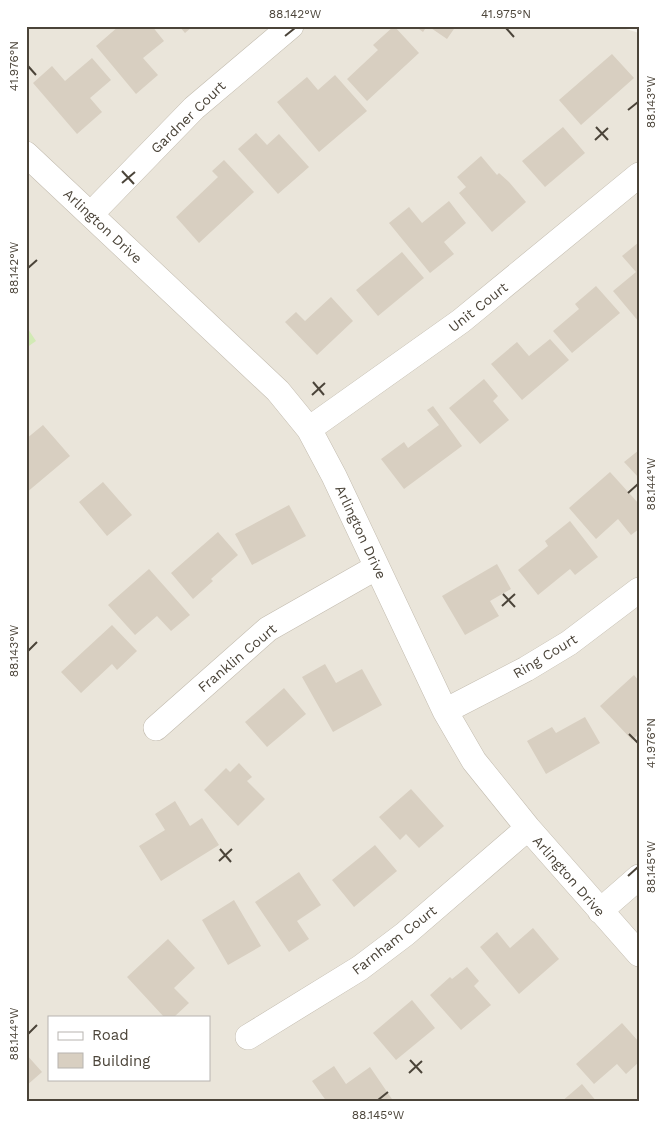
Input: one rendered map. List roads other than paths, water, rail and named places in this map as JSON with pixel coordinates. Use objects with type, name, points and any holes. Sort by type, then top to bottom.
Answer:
[{"type":"street","name":"Gardner Court","points":[[91,214],[194,108],[290,26]]},
{"type":"street","name":"Arlington Drive","points":[[26,154],[278,390],[309,429],[378,567],[445,711],[474,761],[528,828],[639,954]]},
{"type":"street","name":"Unit Court","points":[[309,429],[461,321],[639,175]]},
{"type":"street","name":"Franklin Court","points":[[156,728],[268,629],[378,567]]},
{"type":"street","name":"Ring Court","points":[[445,711],[526,669],[569,644],[639,590]]},
{"type":"street","name":"Farnham Court","points":[[248,1037],[360,968],[405,934],[528,828]]},
{"type":"street","points":[[600,911],[639,877]]}]
